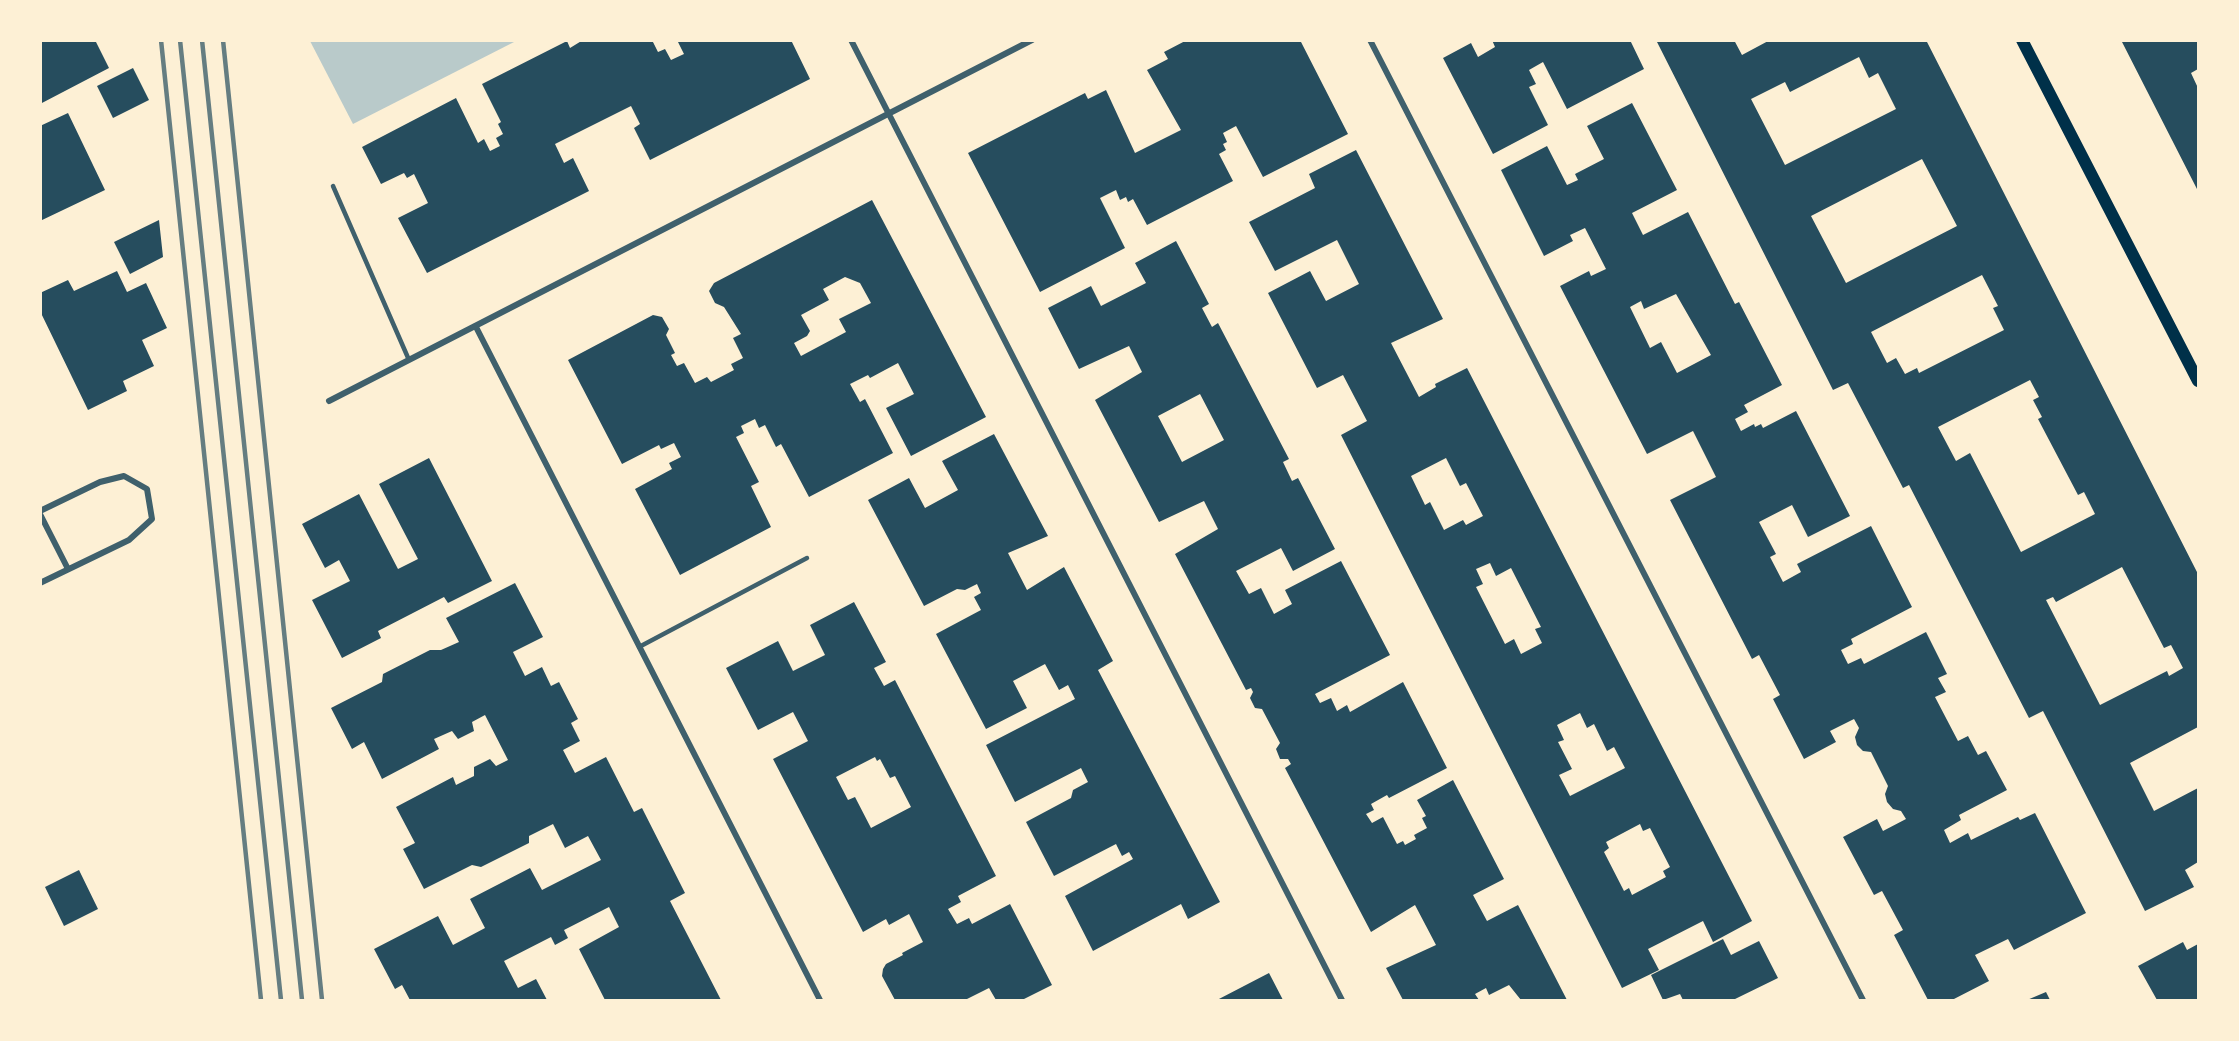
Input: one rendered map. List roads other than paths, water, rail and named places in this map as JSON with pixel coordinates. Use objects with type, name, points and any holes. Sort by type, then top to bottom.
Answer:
[{"type":"main road","points":[[2022,40],[2199,381]]},
{"type":"street","points":[[851,40],[1342,1000]]},
{"type":"street","points":[[329,401],[1032,40]]},
{"type":"street","points":[[1370,40],[1863,1000]]},
{"type":"street","points":[[476,327],[820,1000]]},
{"type":"street","points":[[40,583],[129,540],[152,519],[147,489],[124,476],[100,482],[40,513],[68,569]]},
{"type":"lane","points":[[333,186],[409,360]]},
{"type":"lane","points":[[639,647],[807,558]]},
{"type":"railway","points":[[161,40],[261,1000]]},
{"type":"railway","points":[[180,40],[281,1000]]},
{"type":"railway","points":[[202,40],[302,1000]]},
{"type":"railway","points":[[223,40],[322,1000]]}]
